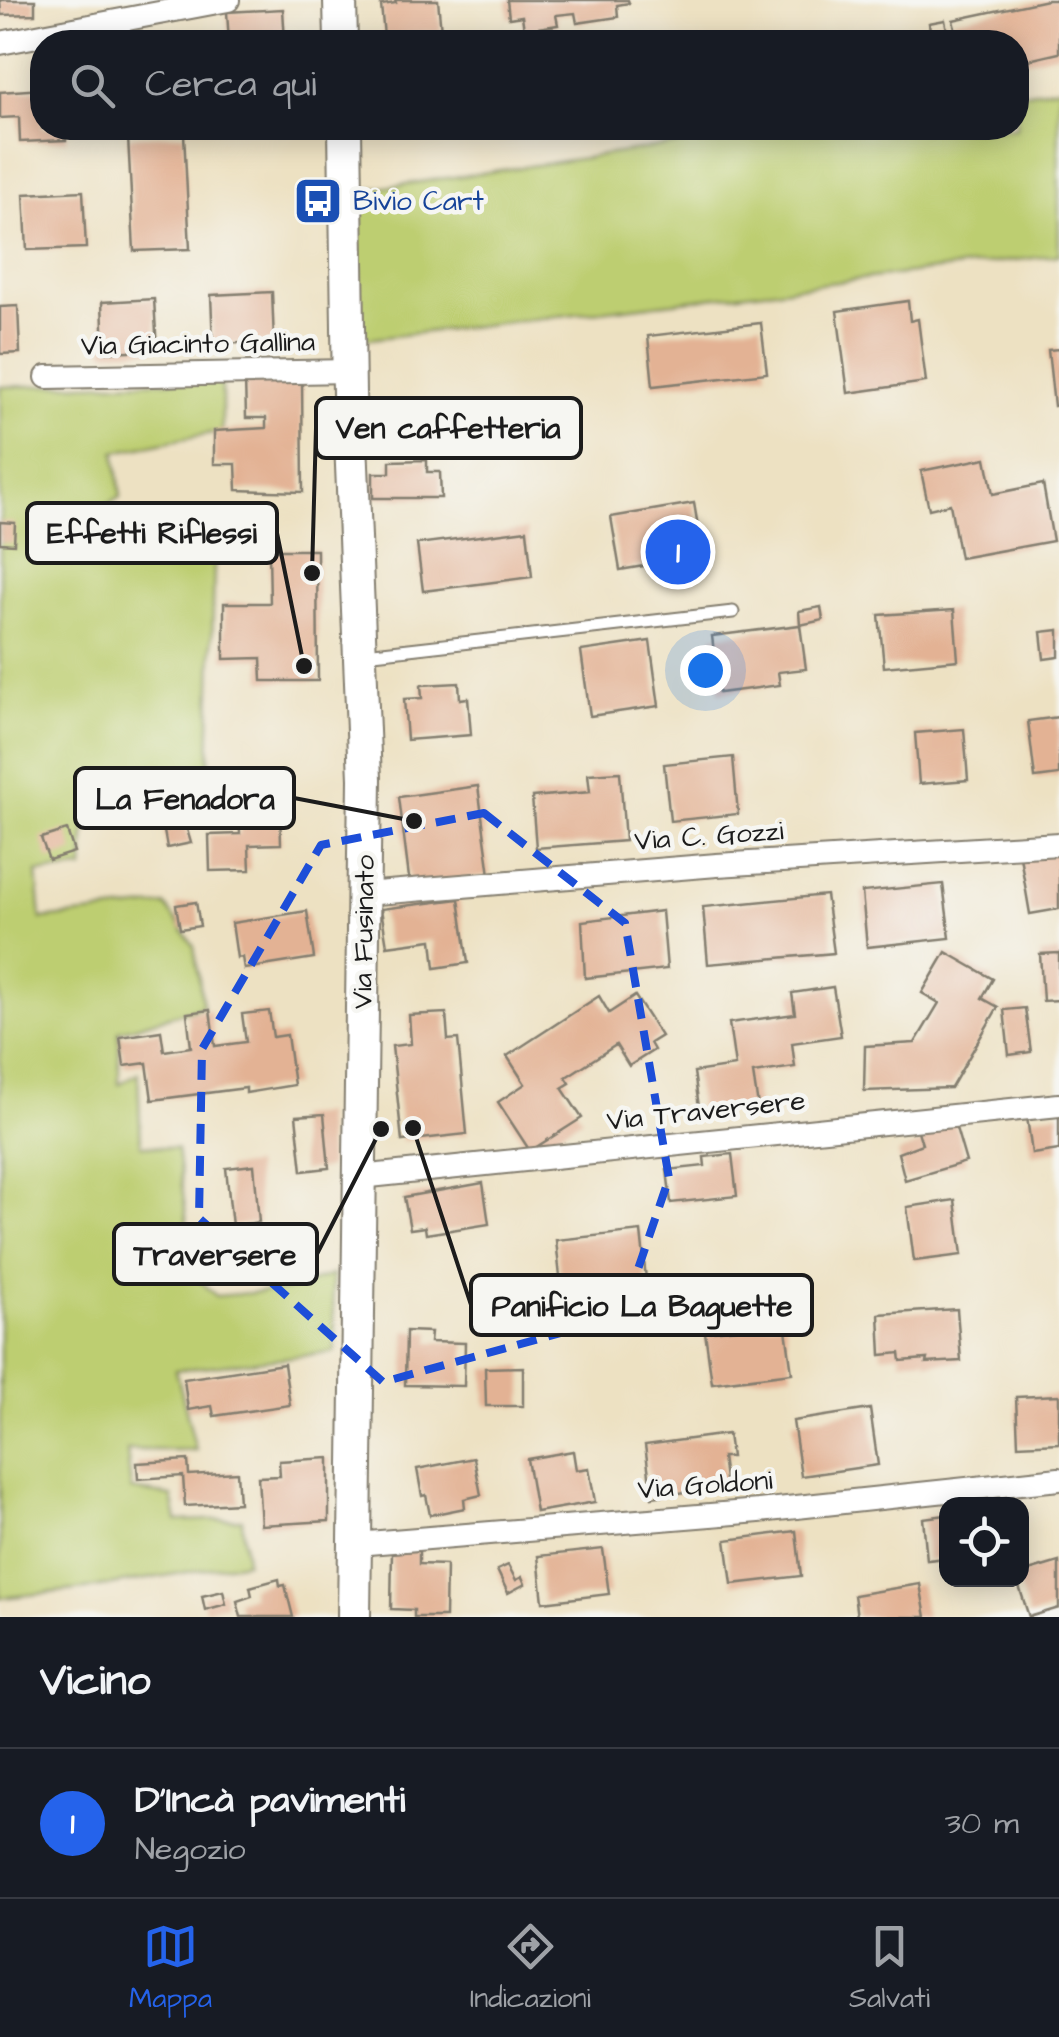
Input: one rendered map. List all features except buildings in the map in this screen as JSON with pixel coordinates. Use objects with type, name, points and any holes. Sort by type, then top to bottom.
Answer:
[{"type":"main road","points":[[340,0],[341,30]]},
{"type":"main road","name":"Via Fusinato","points":[[345,140],[364,894],[354,1617]]},
{"type":"street","points":[[69,30],[228,0]]},
{"type":"street","points":[[0,43],[30,37]]},
{"type":"street","name":"Via Giacinto Gallina","points":[[47,377],[349,371]]},
{"type":"street","name":"Via C. Gozzi","points":[[364,894],[718,865],[1059,844]]},
{"type":"street","name":"Via Traversere","points":[[360,1177],[1059,1105]]},
{"type":"street","name":"Via Goldoni","points":[[356,1544],[760,1511],[1059,1479]]},
{"type":"lane","points":[[360,655],[734,612]]},
{"type":"highlighted area","points":[[484,813],[625,923],[669,1178],[622,1316],[383,1382],[199,1218],[202,1049],[321,845]]},
{"type":"green space","points":[[1059,87],[1059,255],[353,341],[352,192],[706,140],[1029,140],[1029,92]]},
{"type":"green space","points":[[222,379],[222,431],[115,452],[121,497],[93,512],[103,537],[215,529],[208,806],[86,817],[83,869],[37,873],[41,919],[165,905],[194,946],[203,1006],[119,1031],[119,1084],[138,1073],[141,1145],[177,1149],[194,1275],[216,1296],[286,1290],[332,1275],[335,1352],[176,1370],[196,1450],[127,1450],[131,1490],[172,1496],[177,1521],[242,1519],[246,1562],[94,1588],[0,1598],[0,387]]},
{"type":"place","name":"Bivio Cart","points":[[318,201]]},
{"type":"place","name":"D'Incà pavimenti","points":[[678,552]]},
{"type":"place","name":"Ven caffetteria","points":[[312,573]]},
{"type":"place","name":"Effetti Riflessi","points":[[304,666]]},
{"type":"place","name":"La Fenadora","points":[[414,821]]},
{"type":"place","name":"Panificio La Baguette","points":[[413,1128]]},
{"type":"place","name":"Traversere","points":[[381,1129]]}]
